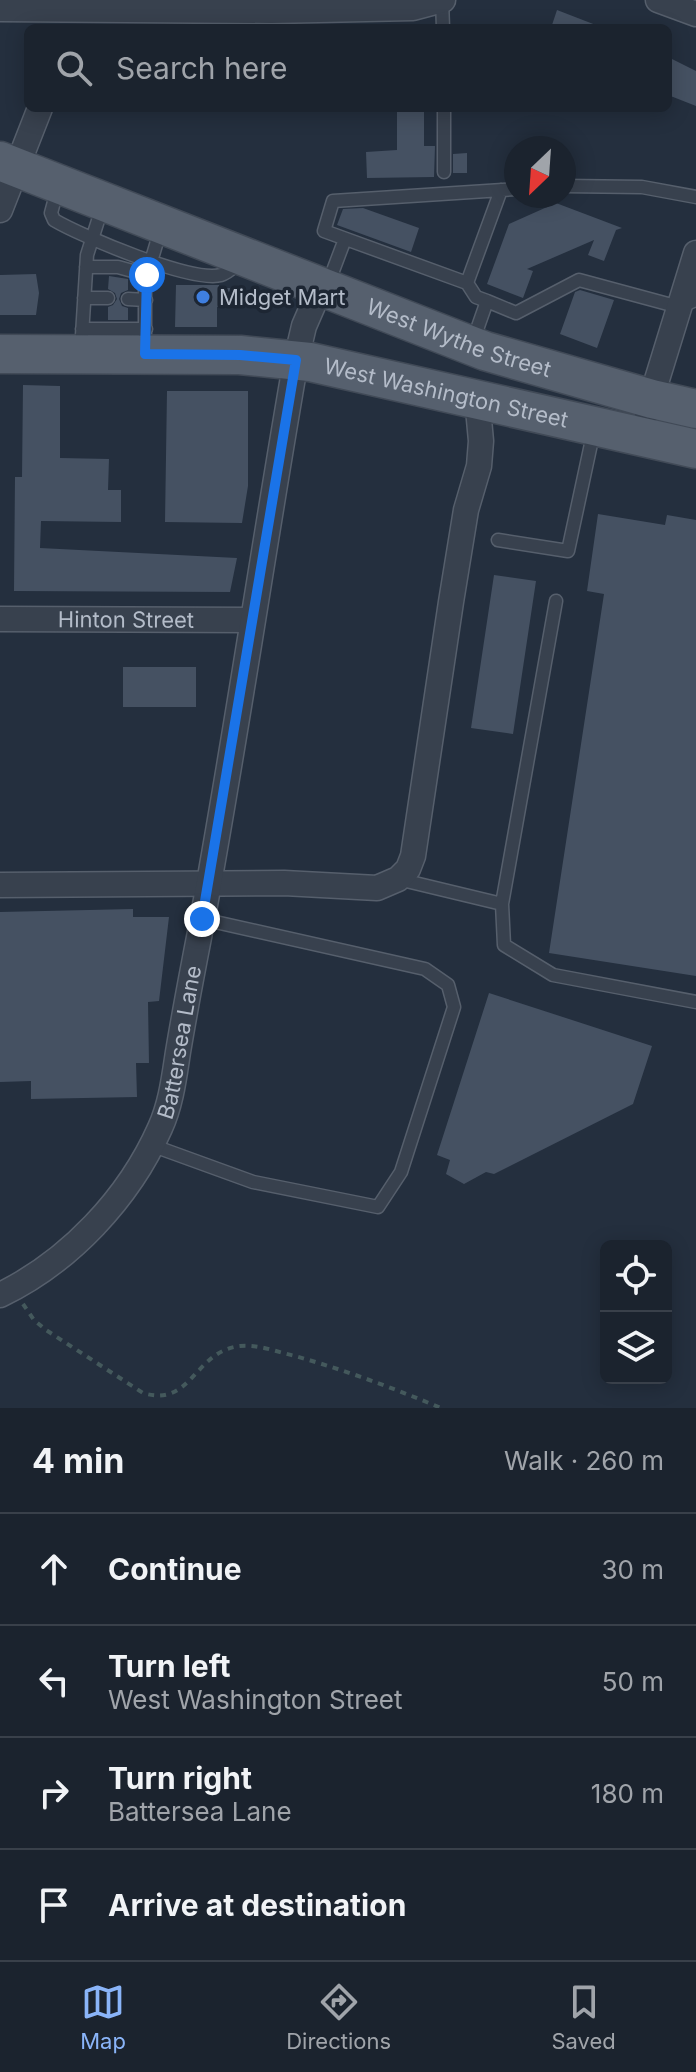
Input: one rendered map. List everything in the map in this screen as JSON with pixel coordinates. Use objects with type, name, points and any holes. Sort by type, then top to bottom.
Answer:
[{"type":"main road","name":"West Wythe Street","points":[[8,164],[104,202],[156,242],[245,257],[471,346],[652,399]]},
{"type":"main road","name":"West Washington Street","points":[[0,354],[82,341],[145,342],[296,360],[696,449]]},
{"type":"main road","points":[[652,399],[696,409]]},
{"type":"street","points":[[0,9],[79,13],[271,11],[413,8],[443,0]]},
{"type":"street","points":[[658,0],[696,14]]},
{"type":"street","points":[[0,210],[8,164],[38,112]]},
{"type":"street","points":[[639,437],[688,304],[696,253]]},
{"type":"street","name":"Battersea Lane","points":[[8,1291],[59,1258],[115,1201],[161,1128],[171,1098],[296,360],[304,326],[324,288]]},
{"type":"street","points":[[0,885],[209,883],[377,888],[398,879],[408,869],[413,856],[466,510],[479,466],[481,441],[477,398]]},
{"type":"street","name":"Hinton Street","points":[[0,619],[252,620]]},
{"type":"lane","points":[[443,0],[443,24]]},
{"type":"lane","points":[[444,112],[444,172]]},
{"type":"lane","points":[[59,184],[51,213],[54,220],[74,232],[92,238],[156,242],[147,275],[145,342]]},
{"type":"lane","points":[[576,186],[642,187],[696,197]]},
{"type":"lane","points":[[467,283],[501,190]]},
{"type":"lane","points":[[504,190],[333,201],[324,231],[467,283],[476,297],[516,313],[579,280],[688,304]]},
{"type":"lane","points":[[82,341],[86,267],[104,202]]},
{"type":"lane","points":[[324,288],[345,239]]},
{"type":"lane","points":[[86,267],[118,267],[147,275]]},
{"type":"lane","points":[[84,298],[108,298]]},
{"type":"lane","points":[[128,299],[146,300]]},
{"type":"lane","points":[[471,346],[487,301]]},
{"type":"lane","points":[[498,540],[568,551],[595,426]]},
{"type":"lane","points":[[556,601],[502,904],[504,945],[553,975],[696,1002]]},
{"type":"lane","points":[[398,879],[502,904]]},
{"type":"lane","points":[[151,1145],[253,1182],[378,1207],[401,1172],[454,1007],[448,985],[425,969],[202,919]]},
{"type":"path","points":[[8,1291],[46,1330],[143,1393],[156,1398],[176,1395],[208,1361],[224,1350],[241,1346],[259,1347],[334,1367],[441,1408]]},
{"type":"building","points":[[557,10],[593,24],[552,24]]},
{"type":"building","points":[[672,59],[696,71],[696,106],[672,97]]},
{"type":"building","points":[[397,112],[424,112],[424,146],[435,146],[434,177],[367,178],[366,152],[397,150]]},
{"type":"building","points":[[467,153],[467,173],[453,173],[453,154]]},
{"type":"building","points":[[363,208],[419,228],[411,252],[337,225],[343,209]]},
{"type":"building","points":[[545,208],[569,208],[622,228],[616,230],[604,261],[588,255],[594,240],[527,269],[533,271],[523,298],[487,284],[509,224]]},
{"type":"building","points":[[36,274],[39,293],[36,315],[0,315],[0,275]]},
{"type":"building","points":[[109,276],[128,279],[128,290],[121,293],[119,299],[122,306],[128,308],[128,320],[108,320],[108,307],[117,299],[115,293],[108,289]]},
{"type":"building","name":"Midget Mart","points":[[176,285],[230,288],[229,307],[217,307],[217,327],[175,327]]},
{"type":"building","points":[[580,290],[614,300],[597,348],[560,334],[575,292]]},
{"type":"building","points":[[23,385],[60,386],[60,458],[109,459],[108,490],[121,490],[121,522],[41,521],[40,548],[237,558],[230,592],[14,591],[15,477],[22,477]]},
{"type":"building","points":[[167,391],[248,391],[248,486],[242,523],[165,522]]},
{"type":"building","points":[[598,514],[665,525],[667,515],[696,520],[696,976],[549,953],[604,594],[587,591]]},
{"type":"building","points":[[494,575],[536,581],[513,734],[471,728]]},
{"type":"building","points":[[123,667],[196,667],[196,707],[123,707]]},
{"type":"building","points":[[133,909],[133,917],[169,917],[159,1001],[148,1002],[149,1063],[136,1063],[137,1097],[31,1099],[31,1081],[0,1082],[0,912]]},
{"type":"building","points":[[489,993],[652,1046],[633,1104],[494,1174],[486,1172],[464,1184],[446,1174],[450,1160],[437,1155]]},
{"type":"place","name":"Midget Mart","points":[[203,297]]},
{"type":"route","points":[[147,275],[145,354],[240,355],[296,360],[202,919]]}]
